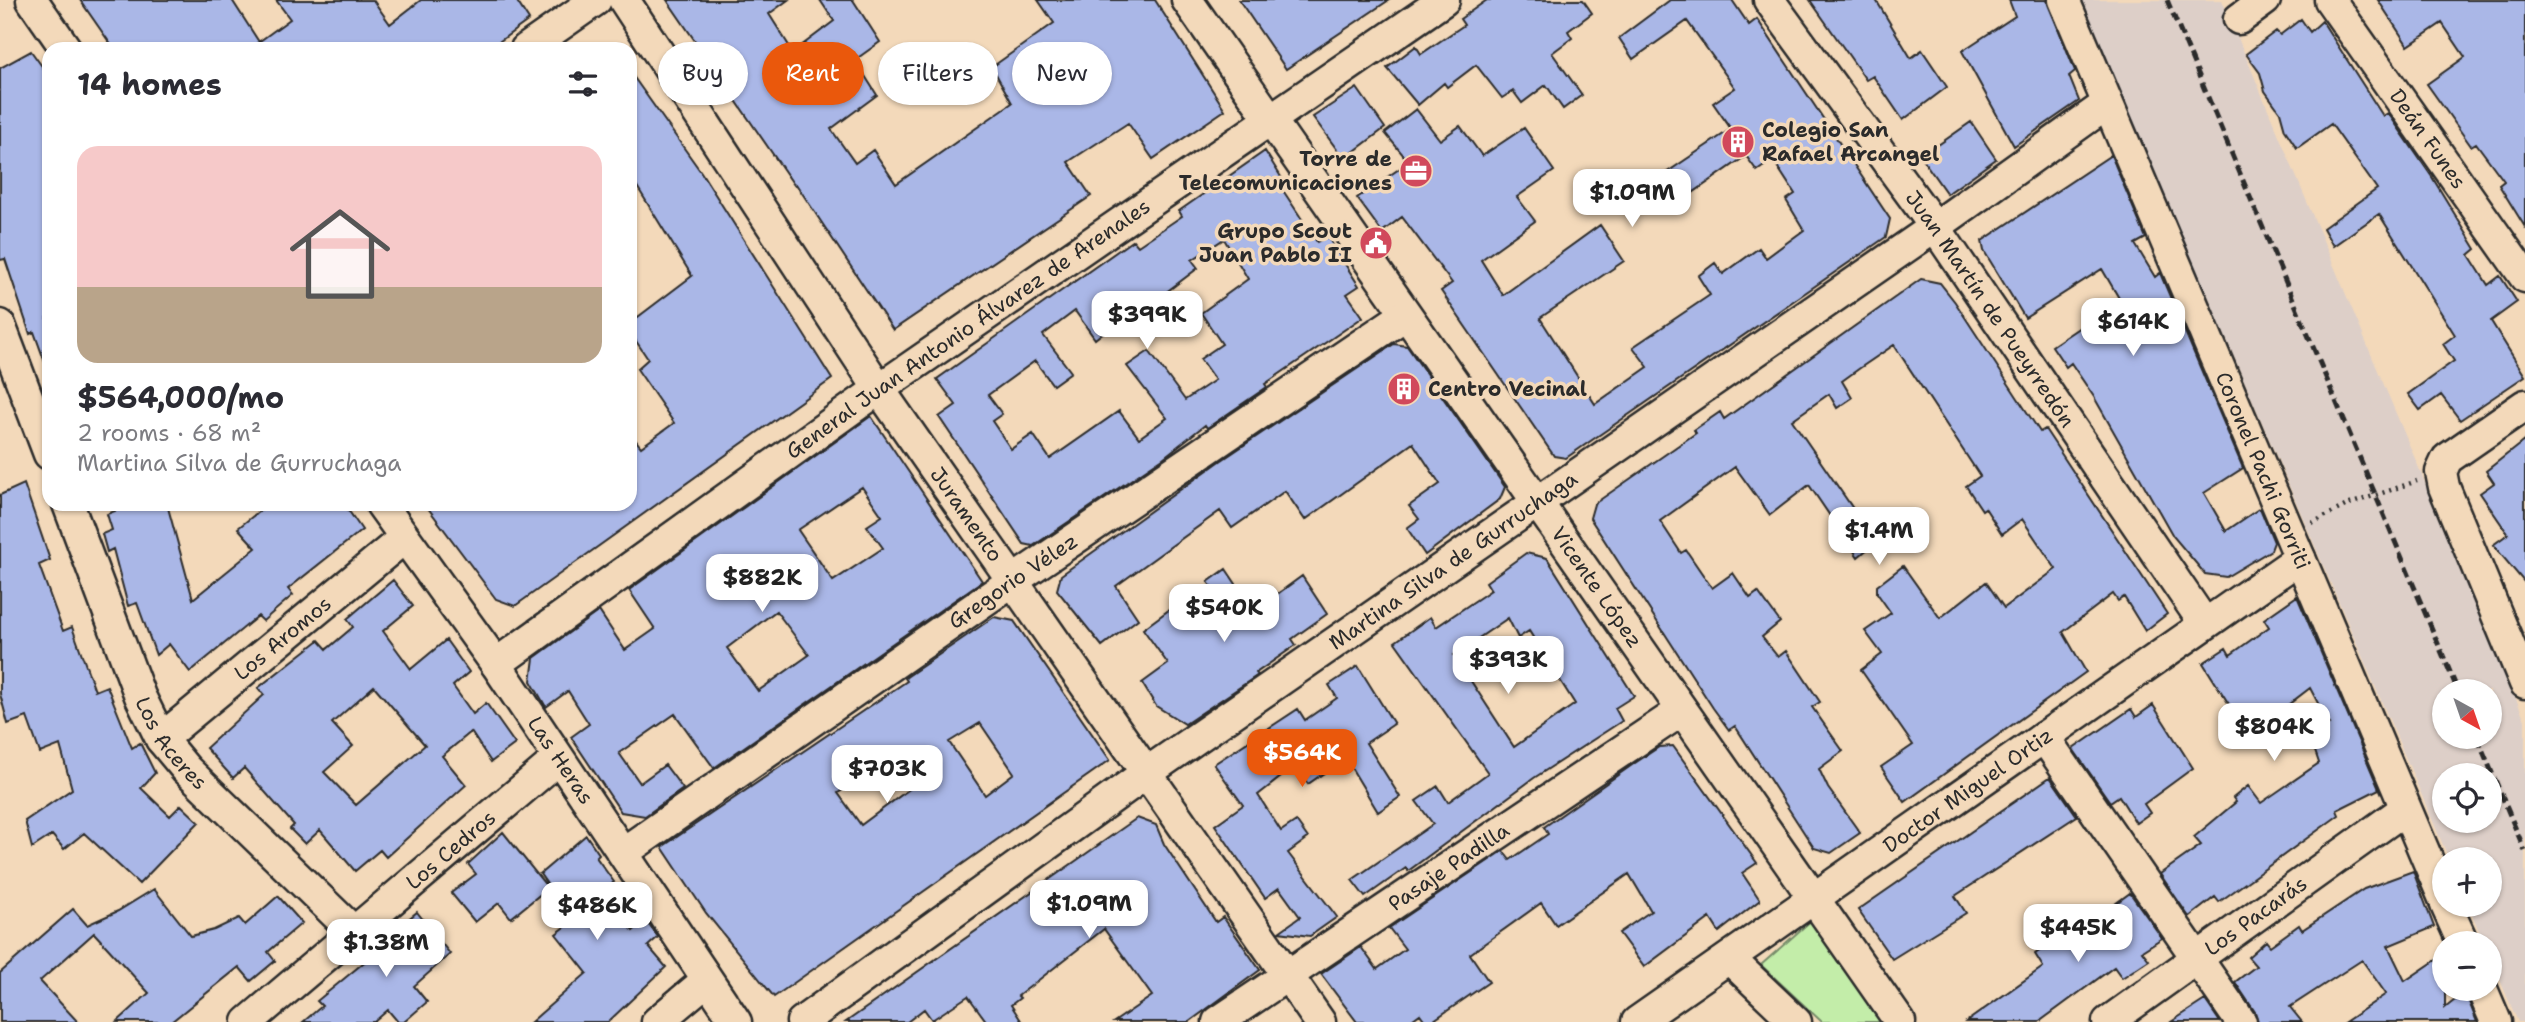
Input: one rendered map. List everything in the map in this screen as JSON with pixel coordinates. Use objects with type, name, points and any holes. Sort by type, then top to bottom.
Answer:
[{"type":"street","points":[[32,0],[61,42]]},
{"type":"street","points":[[536,42],[596,0]]},
{"type":"street","name":"Juramento","points":[[624,0],[879,389],[1320,1022]]},
{"type":"street","name":"Vicente López","points":[[1187,0],[1900,1022]]},
{"type":"street","name":"General Juan Antonio Álvarez de Arenales","points":[[496,664],[879,389],[1444,0]]},
{"type":"street","name":"Juan Martín de Pueyrredón","points":[[1769,0],[1935,227],[2204,623]]},
{"type":"street","name":"Coronel Pachi Gorriti","points":[[2064,0],[2432,872]]},
{"type":"street","points":[[2239,19],[2265,0]]},
{"type":"street","name":"Deán Funes","points":[[2330,0],[2525,277]]},
{"type":"street","name":"Martina Silva de Gurruchaga","points":[[802,1022],[1145,774],[1536,500],[1935,227],[2107,104]]},
{"type":"street","name":"Gregorio Vélez","points":[[624,852],[1014,580],[1405,315]]},
{"type":"street","points":[[0,325],[42,436]]},
{"type":"street","points":[[2525,405],[2447,459],[2441,472],[2444,486],[2525,683]]},
{"type":"street","name":"Los Aceres","points":[[71,511],[140,696],[161,739],[186,769],[354,932]]},
{"type":"street","name":"Las Heras","points":[[386,511],[496,664],[736,1022]]},
{"type":"street","name":"Los Aromos","points":[[161,739],[404,538]]},
{"type":"street","name":"Doctor Miguel Ortiz","points":[[1637,1022],[2204,623],[2295,547]]},
{"type":"street","name":"Pasaje Padilla","points":[[1218,1022],[1681,710]]},
{"type":"street","points":[[2045,737],[2241,1022]]},
{"type":"street","name":"Los Cedros","points":[[248,1022],[558,759]]},
{"type":"street","name":"Los Pacarás","points":[[2108,1022],[2405,809]]},
{"type":"street","points":[[1730,959],[1796,1022]]},
{"type":"street","points":[[657,1022],[707,980]]},
{"type":"street","points":[[2487,1001],[2496,1022]]},
{"type":"path","points":[[2295,547],[2347,505],[2441,472]]},
{"type":"shaded area","points":[[2081,0],[2222,0],[2525,720],[2525,1022],[2518,1022],[2502,985],[2502,931],[2479,931],[2473,917],[2502,917],[2502,847],[2444,847],[2438,833],[2502,833],[2502,763],[2432,763],[2432,819]]},
{"type":"green space","points":[[1814,918],[1887,1022],[1822,1022],[1761,965]]},
{"type":"building","points":[[80,0],[232,0],[259,42],[109,42]]},
{"type":"building","points":[[276,0],[373,0],[390,24],[421,0],[516,0],[529,20],[499,42],[259,42],[290,19]]},
{"type":"building","points":[[667,0],[788,0],[769,14],[787,42],[762,42],[762,105],[863,105],[831,129],[855,163],[873,150],[896,184],[1012,103],[1112,105],[1112,42],[1027,42],[1054,23],[1038,0],[1155,0],[1225,110],[1153,159],[1128,123],[1068,162],[1091,196],[893,330],[796,184],[794,185],[739,105],[748,105],[748,42],[696,42]]},
{"type":"building","points":[[820,0],[853,0],[880,42],[864,54],[864,42],[806,42],[834,21]]},
{"type":"building","points":[[1239,0],[1389,0],[1286,69]]},
{"type":"building","points":[[1487,0],[1583,0],[1592,13],[1568,31],[1572,38],[1552,53],[1582,95],[1563,109],[1546,85],[1522,103],[1513,91],[1502,98],[1476,65],[1447,87],[1444,83],[1418,105],[1387,68],[1416,46],[1421,54],[1464,25],[1460,19]]},
{"type":"building","points":[[1670,0],[1732,0],[1749,25],[1757,19],[1890,219],[1886,237],[1566,458],[1554,456],[1441,291],[1452,283],[1402,217],[1382,232],[1357,198],[1409,162],[1385,133],[1416,109],[1440,140],[1460,126],[1482,156],[1524,128],[1554,171],[1517,197],[1535,221],[1481,260],[1503,295],[1600,225],[1624,261],[1540,318],[1595,404],[1648,367],[1633,347],[1710,295],[1698,276],[1715,263],[1723,274],[1759,248],[1766,258],[1804,230],[1786,200],[1795,194],[1773,160],[1757,171],[1746,156],[1681,201],[1663,175],[1731,129],[1713,103],[1735,88],[1687,21],[1633,59],[1619,38]]},
{"type":"building","points":[[1810,0],[1876,0],[1911,58],[1922,50],[1947,87],[1903,120],[1873,76],[1866,80]]},
{"type":"building","points":[[2009,0],[2047,0],[2075,71],[2069,76],[2079,101],[2014,146],[1962,51],[2015,16]]},
{"type":"building","points":[[2378,0],[2525,0],[2525,227],[2499,185],[2504,181],[2476,143],[2471,146],[2427,84],[2465,57],[2442,23],[2408,46]]},
{"type":"building","points":[[2301,19],[2310,32],[2322,21],[2383,116],[2388,113],[2432,177],[2476,249],[2469,255],[2488,285],[2500,276],[2517,302],[2491,321],[2525,376],[2460,420],[2441,395],[2420,410],[2408,394],[2454,361],[2443,344],[2455,335],[2379,214],[2333,246],[2323,228],[2377,189],[2331,124],[2297,148],[2285,130],[2280,112],[2265,91],[2260,73],[2246,54],[2276,31],[2280,35]]},
{"type":"building","points":[[31,51],[42,66],[42,354],[34,332],[30,334],[5,259],[0,260],[0,68]]},
{"type":"building","points":[[1012,53],[1012,103],[998,78],[998,63]]},
{"type":"building","points":[[864,74],[877,95],[864,105]]},
{"type":"building","points":[[637,82],[701,172],[832,379],[515,606],[496,599],[430,511],[637,511],[637,442],[641,447],[674,423],[637,369],[648,359],[637,342],[637,318],[692,276],[637,186]]},
{"type":"building","points":[[1357,88],[1385,128],[1344,159],[1313,117]]},
{"type":"building","points":[[1971,122],[1996,159],[1947,194],[1921,157]]},
{"type":"building","points":[[1265,151],[1286,185],[1282,189],[1317,242],[1327,236],[1359,286],[1347,294],[1363,317],[1265,384],[1267,387],[1207,428],[1205,425],[1163,458],[1033,546],[1024,544],[939,417],[956,405],[937,379],[1133,240],[1138,246],[1182,216],[1179,211]],"holes":[[[1224,239],[1248,279],[1201,313],[1222,344],[1200,359],[1215,380],[1185,400],[1149,351],[1127,366],[1167,418],[1139,438],[1119,411],[1050,459],[1033,434],[1011,449],[992,421],[1002,414],[988,395],[1035,361],[1053,385],[1071,372],[1043,335],[1075,311],[1095,339],[1120,319],[1124,324],[1198,268],[1192,260]]]},
{"type":"building","points":[[2111,155],[2146,238],[2135,244],[2155,277],[2160,273],[2243,468],[2204,493],[2226,531],[2260,508],[2274,542],[2271,550],[2226,577],[2205,574],[2173,536],[2094,397],[2071,363],[2066,367],[2052,346],[2120,300],[2102,269],[2025,318],[1984,251],[1982,241]]},
{"type":"building","points":[[1921,279],[1940,283],[1955,302],[2040,432],[2045,429],[2167,614],[2145,631],[2124,597],[2118,601],[2113,594],[2063,632],[2086,672],[1905,802],[1881,767],[1913,745],[1861,670],[1882,654],[1865,631],[1891,613],[1877,593],[1877,586],[1903,566],[1940,618],[1986,582],[2004,608],[2056,569],[2022,519],[2002,534],[1985,508],[1982,510],[1966,486],[1980,476],[1894,345],[1860,368],[1842,381],[1852,398],[1837,408],[1829,394],[1792,420],[1876,542],[1858,557],[1809,485],[1770,515],[1735,467],[1660,521],[1681,553],[1686,550],[1712,588],[1733,573],[1750,598],[1758,592],[1780,622],[1762,637],[1778,657],[1786,651],[1820,702],[1812,707],[1843,751],[1819,769],[1828,788],[1860,833],[1831,853],[1814,848],[1735,726],[1729,730],[1713,708],[1590,518],[1594,504],[1696,433],[1694,430],[1720,412],[1724,419]]},
{"type":"building","points":[[1394,344],[1407,346],[1505,487],[1500,499],[1425,555],[1407,528],[1419,519],[1409,506],[1440,484],[1413,443],[1305,520],[1285,491],[1232,528],[1220,511],[1116,586],[1138,619],[1102,646],[1057,590],[1061,575],[1219,462]]},
{"type":"building","points":[[871,416],[982,581],[714,768],[675,714],[619,753],[640,783],[665,765],[683,789],[645,816],[621,812],[571,737],[589,724],[568,691],[546,707],[531,681],[534,658],[599,611],[625,650],[655,629],[629,590]],"holes":[[[862,487],[882,516],[867,526],[883,548],[833,581],[798,530]],[[776,611],[809,655],[758,691],[727,648]]]},
{"type":"building","points":[[2525,440],[2525,583],[2493,545],[2508,534],[2480,493],[2494,483],[2486,471]]},
{"type":"building","points":[[24,484],[50,560],[39,565],[63,631],[72,627],[95,691],[107,686],[132,748],[140,743],[155,773],[141,788],[170,816],[181,805],[199,822],[139,884],[84,833],[64,849],[52,835],[32,848],[25,821],[72,789],[60,745],[40,753],[27,717],[8,724],[0,694],[0,495]]},
{"type":"building","points":[[115,511],[169,511],[193,599],[256,548],[238,528],[259,511],[349,511],[362,530],[288,589],[293,595],[263,621],[258,616],[190,672],[169,644],[156,655],[137,603],[128,606],[113,549],[107,552],[102,534],[112,530],[107,514]]},
{"type":"building","points":[[1526,553],[1547,558],[1634,696],[1615,708],[1622,721],[1534,778],[1408,871],[1406,868],[1365,897],[1352,880],[1433,824],[1416,801],[1438,786],[1448,802],[1488,773],[1395,642],[1430,617],[1436,627],[1491,590],[1486,582]],"holes":[[[1508,618],[1518,638],[1529,631],[1575,704],[1514,747],[1454,655]]]},
{"type":"building","points":[[1226,569],[1254,611],[1302,576],[1327,614],[1292,639],[1296,645],[1256,673],[1258,675],[1185,724],[1156,706],[1142,683],[1168,664],[1143,629],[1177,604],[1183,613],[1214,590],[1208,582]]},
{"type":"building","points":[[393,580],[413,606],[383,631],[411,669],[446,640],[469,672],[453,686],[473,714],[486,703],[515,744],[491,762],[471,732],[442,756],[466,785],[386,857],[380,850],[355,871],[320,830],[305,844],[290,829],[294,825],[244,768],[233,778],[206,748],[264,695],[258,688],[319,640],[327,649],[353,627],[347,619]],"holes":[[[374,686],[425,745],[356,805],[324,772],[353,746],[332,723]]]},
{"type":"building","points":[[2297,596],[2379,789],[2337,810],[2339,815],[2219,902],[2215,897],[2189,917],[2160,874],[2201,845],[2194,837],[2236,802],[2233,798],[2248,786],[2261,803],[2319,763],[2309,733],[2329,724],[2310,688],[2271,718],[2262,705],[2239,720],[2203,663],[2226,648],[2230,655],[2269,627],[2264,619]]},
{"type":"building","points":[[994,617],[1014,621],[1110,760],[774,997],[706,913],[662,847],[907,681],[905,678]],"holes":[[[980,723],[1014,773],[985,795],[949,742]],[[898,756],[916,784],[861,825],[838,793]]]},
{"type":"building","points":[[1358,666],[1394,724],[1366,743],[1400,797],[1378,812],[1349,764],[1344,768],[1340,762],[1308,784],[1295,766],[1258,795],[1281,831],[1296,821],[1308,838],[1288,853],[1337,917],[1310,936],[1279,932],[1300,917],[1279,888],[1265,898],[1215,825],[1243,805],[1214,764],[1298,709],[1305,720],[1337,698],[1329,685]]},
{"type":"building","points":[[2153,705],[2193,768],[2144,804],[2150,813],[2136,823],[2119,796],[2110,802],[2073,749],[2131,709],[2136,717]]},
{"type":"building","points":[[1673,746],[1757,863],[1742,873],[1760,900],[1719,932],[1710,918],[1644,967],[1619,933],[1651,911],[1629,874],[1556,925],[1541,903],[1470,954],[1489,982],[1431,1022],[1426,1022],[1420,1014],[1409,1022],[1357,1022],[1321,974],[1361,947],[1377,969],[1405,949],[1389,928],[1503,851],[1510,860],[1548,834],[1544,827],[1635,763],[1659,747]]},
{"type":"building","points":[[2050,777],[2077,816],[1955,896],[1966,913],[1892,959],[1858,910]]},
{"type":"building","points":[[1137,818],[1156,825],[1164,844],[1216,922],[1223,917],[1260,970],[1189,1022],[1114,1022],[1152,996],[1104,929],[1018,996],[1020,998],[1011,1005],[1022,1022],[987,1022],[968,996],[932,1020],[924,1009],[907,1022],[846,1022]]},
{"type":"building","points":[[503,832],[548,888],[511,918],[499,903],[475,922],[451,893],[476,874],[468,864]]},
{"type":"building","points":[[586,835],[599,854],[596,857],[614,882],[603,892],[633,931],[645,920],[658,937],[648,946],[666,967],[608,1022],[531,1022],[587,973],[556,934],[573,921],[540,874]]},
{"type":"building","points":[[2413,871],[2434,927],[2388,946],[2405,981],[2432,963],[2432,1001],[2445,1001],[2445,1008],[2454,1001],[2469,1001],[2477,1022],[2345,1022],[2386,994],[2362,960],[2290,1007],[2302,1022],[2258,1022],[2255,1012],[2235,982],[2256,966],[2248,957],[2266,941],[2270,946],[2299,925],[2302,930],[2364,889]]},
{"type":"building","points":[[154,889],[191,936],[214,930],[239,918],[245,925],[278,896],[302,923],[268,952],[275,961],[251,981],[239,967],[171,1022],[117,1022],[149,993],[94,933],[40,981],[78,1022],[0,1022],[0,973],[73,909],[87,925],[118,911]]},
{"type":"building","points":[[2130,893],[2162,938],[2142,951],[2149,960],[2122,978],[2114,967],[2039,1022],[1966,1022],[2043,967],[2035,954],[2060,937],[2063,942]]},
{"type":"building","points":[[417,912],[450,954],[414,986],[427,1002],[404,1022],[398,1022],[388,1010],[374,1022],[303,1022],[322,1006],[317,1001],[397,935],[394,931]]},
{"type":"building","points":[[2205,1000],[2220,1022],[2171,1022]]},
{"type":"railway","points":[[2167,0],[2453,679]]},
{"type":"railway","points":[[2482,749],[2525,851]]},
{"type":"place","name":"Colegio San Rafael Arcangel","points":[[1738,142]]},
{"type":"place","name":"Torre de Telecomunicaciones","points":[[1416,171]]},
{"type":"place","name":"Grupo Scout Juan Pablo II","points":[[1376,243]]},
{"type":"place","name":"Centro Vecinal","points":[[1404,389]]}]
